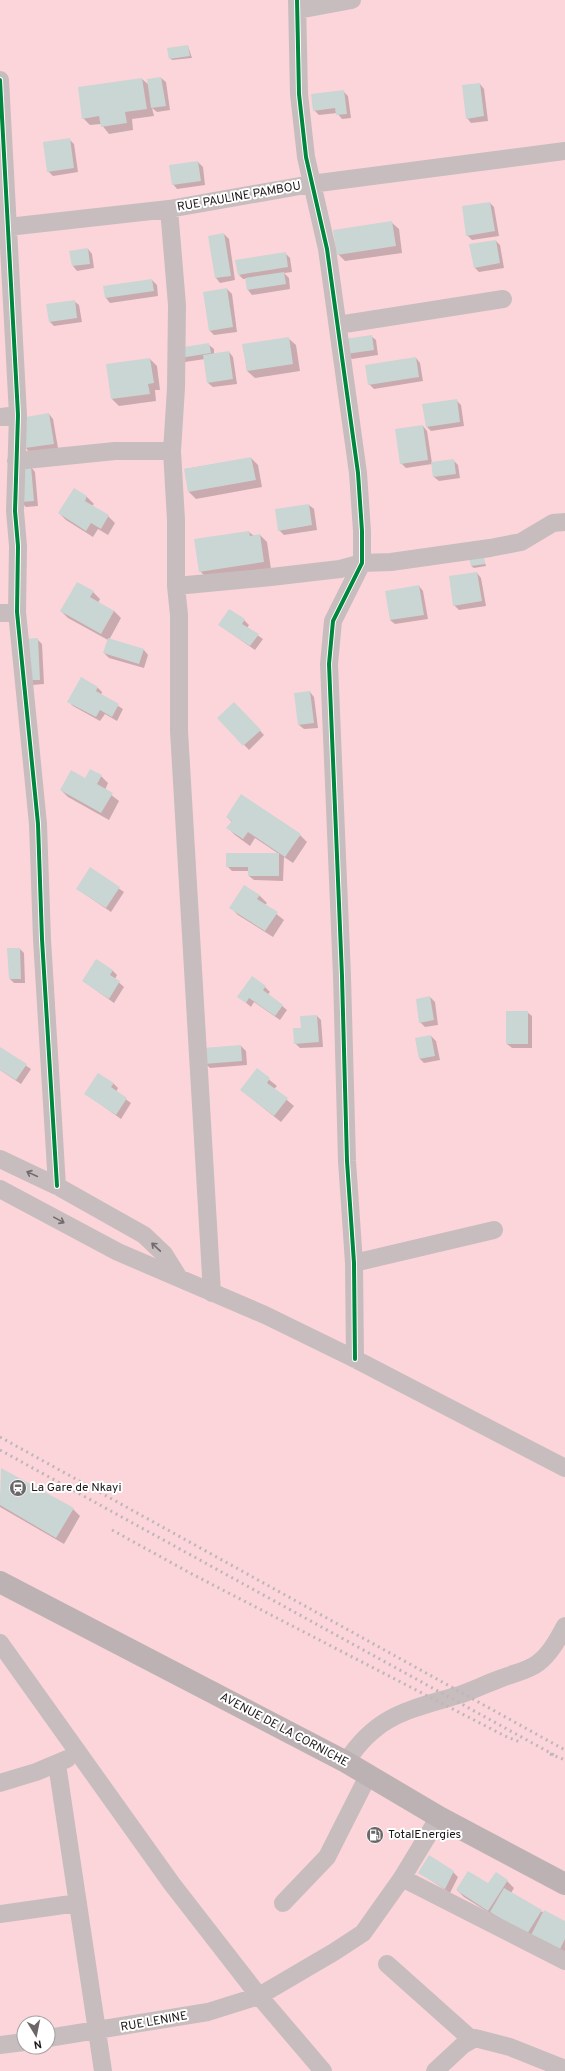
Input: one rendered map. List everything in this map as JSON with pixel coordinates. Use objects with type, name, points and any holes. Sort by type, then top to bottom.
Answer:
[{"type":"street","points":[[352,0],[319,5],[298,5],[298,94],[311,184],[327,248],[358,473],[362,531],[362,563],[333,621],[329,664],[342,976],[347,1161],[354,1263],[355,1359]]},
{"type":"street","points":[[0,80],[8,227],[6,323],[18,415],[16,461],[8,512],[18,546],[8,612],[38,824],[42,939],[57,1186]]},
{"type":"street","name":"RUE PAULINE PAMBOU","points":[[8,227],[169,209],[311,184],[565,151]]},
{"type":"street","points":[[169,209],[177,305],[176,388],[172,451],[176,520],[176,586],[179,615],[179,731],[212,1293]]},
{"type":"street","points":[[338,325],[503,299]]},
{"type":"street","points":[[0,417],[18,415]]},
{"type":"street","points":[[16,461],[115,451],[172,451]]},
{"type":"street","points":[[176,586],[286,576],[340,569],[362,563],[422,558],[506,545],[521,542],[553,523],[565,522]]},
{"type":"street","points":[[0,1159],[57,1186],[144,1235],[164,1254],[179,1278]]},
{"type":"street","points":[[0,1189],[118,1252],[265,1315],[355,1359],[565,1468]]},
{"type":"street","points":[[354,1263],[494,1230]]},
{"type":"street","name":"AVENUE DE LA CORNICHE","points":[[0,1582],[346,1762],[439,1817],[565,1884]]},
{"type":"street","points":[[346,1762],[358,1743],[381,1723],[403,1712],[463,1693],[527,1669],[538,1662],[554,1646],[565,1627]]},
{"type":"street","points":[[2,1649],[172,1884],[259,1996],[323,2071]]},
{"type":"street","points":[[0,1783],[57,1764],[78,1754]]},
{"type":"street","points":[[57,1764],[103,2071]]},
{"type":"street","points":[[283,1904],[328,1857],[368,1776]]},
{"type":"street","name":"RUE LENINE","points":[[56,2037],[208,2012],[259,1996],[334,1952],[363,1933],[402,1878],[439,1817]]},
{"type":"street","points":[[402,1878],[565,1961]]},
{"type":"street","points":[[0,1914],[78,1903]]},
{"type":"street","points":[[386,1964],[471,2040]]},
{"type":"street","points":[[435,2071],[475,2038],[491,2041],[544,2059],[565,2069]]},
{"type":"street","points":[[0,2045],[16,2043]]},
{"type":"shaded area","points":[[0,0],[565,0],[565,2071],[0,2071]]},
{"type":"building","points":[[188,45],[190,56],[169,59],[167,48]]},
{"type":"building","points":[[161,77],[166,106],[151,108],[147,79]]},
{"type":"building","points":[[142,78],[147,109],[125,112],[127,123],[101,127],[99,116],[82,119],[78,87]]},
{"type":"building","points":[[480,83],[484,116],[466,119],[462,85]]},
{"type":"building","points":[[344,90],[347,114],[336,115],[335,108],[313,111],[311,94]]},
{"type":"building","points":[[70,138],[74,168],[47,172],[43,142]]},
{"type":"building","points":[[198,161],[201,181],[172,185],[169,165]]},
{"type":"building","points":[[490,202],[495,231],[466,236],[462,206]]},
{"type":"building","points":[[392,221],[396,246],[337,255],[333,230]]},
{"type":"building","points":[[224,233],[231,276],[215,278],[208,236]]},
{"type":"building","points":[[496,240],[500,263],[474,268],[469,244]]},
{"type":"building","points":[[88,248],[90,264],[72,266],[69,251]]},
{"type":"building","points":[[286,252],[288,267],[238,275],[235,260]]},
{"type":"building","points":[[284,272],[286,284],[247,290],[245,278]]},
{"type":"building","points":[[152,279],[154,291],[105,298],[103,286]]},
{"type":"building","points":[[227,288],[233,327],[209,331],[203,292]]},
{"type":"building","points":[[75,300],[77,318],[49,322],[46,304]]},
{"type":"building","points":[[372,335],[374,350],[346,354],[344,339]]},
{"type":"building","points":[[289,337],[293,364],[247,371],[242,344]]},
{"type":"building","points":[[209,343],[211,353],[180,358],[178,348]]},
{"type":"building","points":[[229,351],[233,379],[207,383],[203,355]]},
{"type":"building","points":[[416,357],[419,377],[368,385],[365,365]]},
{"type":"building","points":[[150,358],[154,383],[148,384],[150,394],[111,399],[106,364]]},
{"type":"building","points":[[457,399],[460,422],[426,427],[422,404]]},
{"type":"building","points":[[49,413],[54,444],[25,448],[20,418]]},
{"type":"building","points":[[423,425],[428,460],[400,464],[395,429]]},
{"type":"building","points":[[251,457],[256,480],[188,492],[184,469]]},
{"type":"building","points":[[454,459],[456,474],[433,477],[431,462]]},
{"type":"building","points":[[31,466],[34,501],[20,502],[17,468]]},
{"type":"building","points":[[74,488],[87,496],[85,501],[109,515],[101,529],[91,523],[86,531],[58,513]]},
{"type":"building","points":[[309,504],[312,525],[278,531],[275,509]]},
{"type":"building","points":[[249,531],[250,536],[260,534],[264,562],[199,572],[194,539]]},
{"type":"building","points":[[484,556],[485,564],[471,566],[469,558]]},
{"type":"building","points":[[477,572],[482,601],[453,606],[449,576]]},
{"type":"building","points":[[77,582],[94,591],[90,597],[114,611],[101,634],[60,611]]},
{"type":"building","points":[[419,585],[424,615],[390,620],[385,591]]},
{"type":"building","points":[[229,609],[245,619],[242,624],[259,634],[250,646],[218,625]]},
{"type":"building","points":[[38,638],[40,680],[26,680],[24,639]]},
{"type":"building","points":[[108,638],[144,649],[139,664],[103,653]]},
{"type":"building","points":[[81,677],[98,687],[96,691],[119,704],[112,717],[100,710],[96,717],[67,702]]},
{"type":"building","points":[[310,691],[314,723],[298,725],[294,693]]},
{"type":"building","points":[[234,702],[261,730],[243,746],[217,718]]},
{"type":"building","points":[[90,769],[102,775],[97,784],[113,793],[101,813],[60,790],[71,770],[85,778]]},
{"type":"building","points":[[241,794],[301,834],[285,857],[248,832],[243,839],[226,828],[232,821],[226,817]]},
{"type":"building","points":[[226,853],[279,853],[279,876],[248,876],[248,867],[226,867]]},
{"type":"building","points":[[90,867],[120,887],[106,908],[76,889]]},
{"type":"building","points":[[244,885],[260,895],[257,899],[278,912],[265,931],[229,908]]},
{"type":"building","points":[[7,948],[20,948],[21,979],[9,979]]},
{"type":"building","points":[[96,959],[113,970],[110,975],[120,981],[109,999],[82,981]]},
{"type":"building","points":[[252,976],[266,986],[263,990],[283,1005],[275,1016],[249,998],[246,1003],[237,997]]},
{"type":"building","points":[[430,996],[434,1020],[419,1023],[416,999]]},
{"type":"building","points":[[506,1011],[528,1011],[528,1044],[506,1044]]},
{"type":"building","points":[[317,1015],[319,1042],[294,1044],[293,1028],[301,1028],[300,1016]]},
{"type":"building","points":[[431,1035],[435,1056],[419,1059],[415,1038]]},
{"type":"building","points":[[241,1045],[242,1061],[204,1064],[203,1048]]},
{"type":"building","points":[[0,1047],[27,1064],[16,1080],[0,1070]]},
{"type":"building","points":[[257,1068],[270,1078],[267,1083],[288,1098],[274,1116],[240,1090]]},
{"type":"building","points":[[98,1073],[114,1083],[111,1087],[127,1098],[116,1115],[84,1094]]},
{"type":"building","name":"La Gare de Nkayi","points":[[1,1468],[74,1508],[56,1538],[0,1505]]},
{"type":"building","points":[[429,1855],[454,1871],[445,1889],[418,1873]]},
{"type":"building","points":[[468,1871],[488,1883],[496,1872],[508,1880],[488,1911],[456,1890]]},
{"type":"building","points":[[504,1888],[542,1910],[527,1934],[490,1912]]},
{"type":"building","points":[[544,1910],[565,1921],[565,1939],[560,1949],[531,1935]]},
{"type":"railway","points":[[0,1437],[565,1750]]},
{"type":"railway","points":[[0,1450],[556,1756]]},
{"type":"railway","points":[[112,1530],[190,1573],[505,1736],[520,1742]]},
{"type":"railway","points":[[550,1754],[565,1760]]},
{"type":"cycle path","points":[[297,0],[299,94],[306,157],[327,249],[358,473],[362,531],[362,563],[333,621],[329,664],[342,976],[347,1161],[354,1263],[355,1359]]},
{"type":"cycle path","points":[[0,80],[18,415],[15,511],[18,546],[17,612],[38,824],[42,939],[57,1186]]},
{"type":"place","name":"La Gare de Nkayi","points":[[18,1488]]},
{"type":"place","name":"TotalEnergies","points":[[375,1835]]}]
